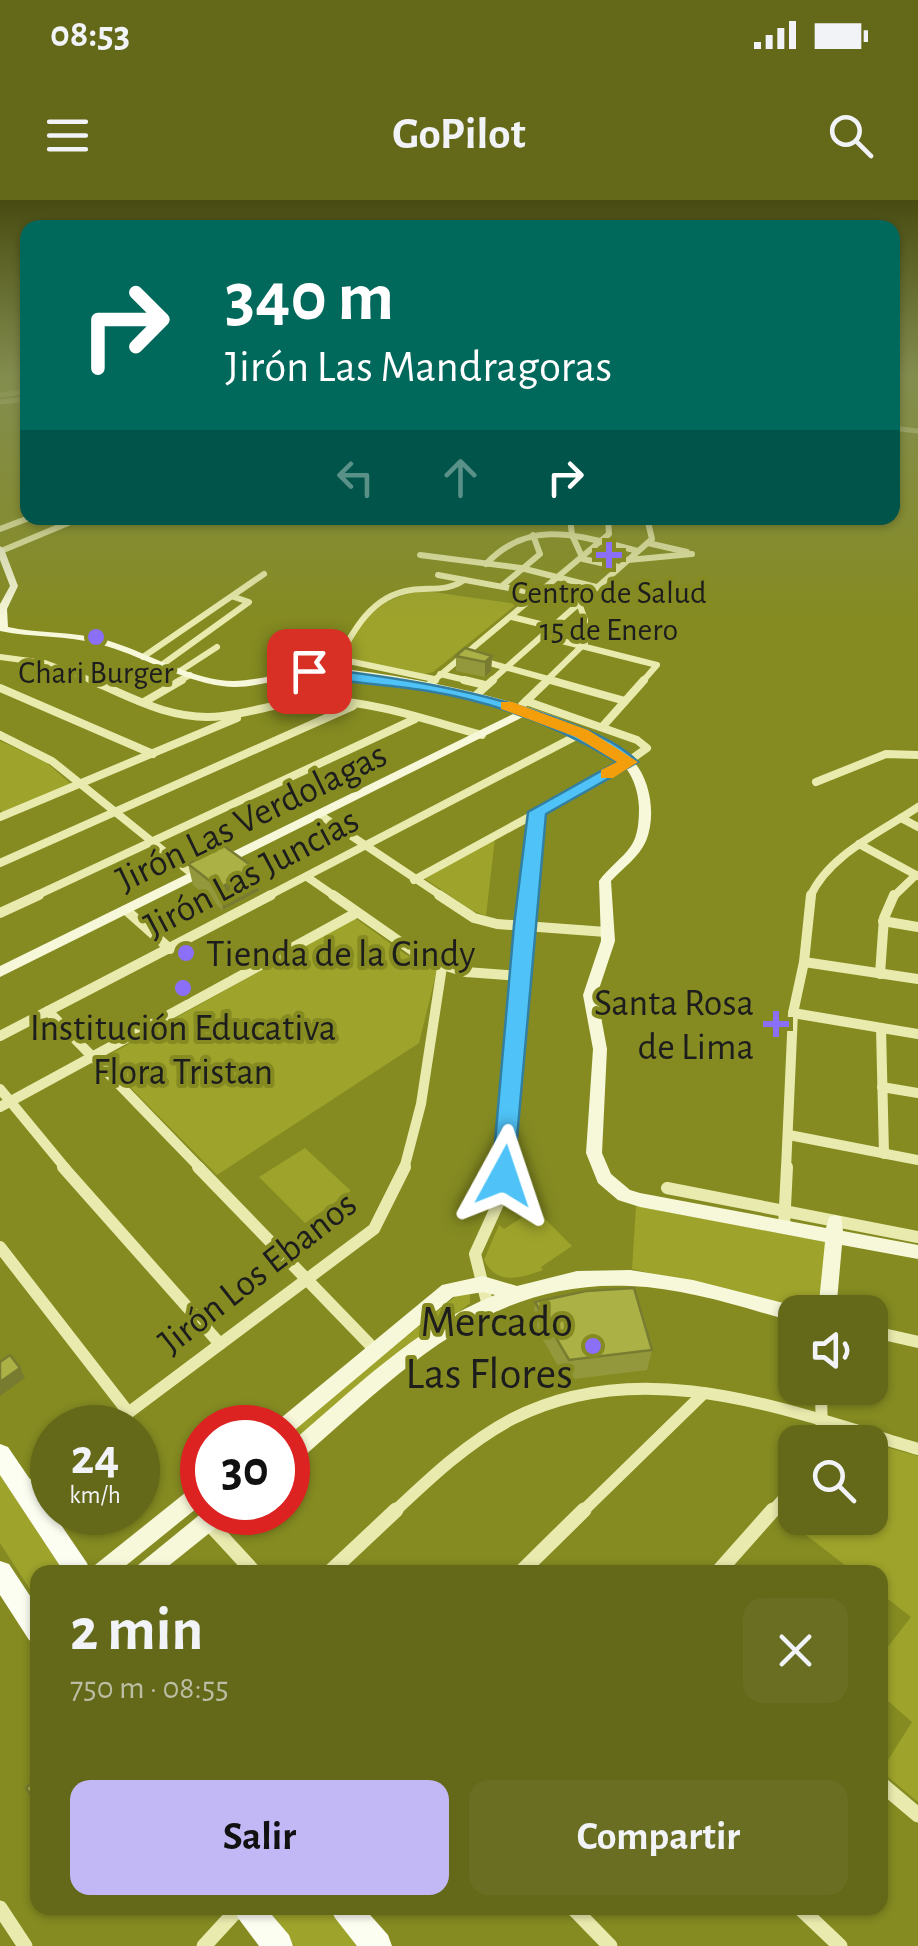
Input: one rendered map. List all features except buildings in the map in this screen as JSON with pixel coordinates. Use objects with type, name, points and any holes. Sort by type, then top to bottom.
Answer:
[{"type":"main road","points":[[0,1455],[73,1565]]},
{"type":"main road","points":[[0,1573],[30,1618]]},
{"type":"main road","points":[[254,1915],[278,1946]]},
{"type":"main road","points":[[350,1915],[377,1946]]},
{"type":"street","points":[[65,525],[27,543],[0,550],[14,586],[3,599],[1,626],[94,640],[217,682],[250,684],[309,671],[332,671],[434,680],[480,690]]},
{"type":"street","points":[[571,525],[583,558]]},
{"type":"street","points":[[434,680],[562,578],[611,532],[610,525]]},
{"type":"street","points":[[480,690],[648,543],[654,535],[650,525]]},
{"type":"street","points":[[504,585],[540,554],[533,535]]},
{"type":"street","points":[[486,564],[504,542],[533,535],[572,535],[638,551]]},
{"type":"street","points":[[628,560],[692,554],[648,543]]},
{"type":"street","points":[[420,555],[521,568],[596,587]]},
{"type":"street","points":[[583,558],[619,566]]},
{"type":"street","points":[[426,590],[451,560]]},
{"type":"street","points":[[144,657],[264,574]]},
{"type":"street","points":[[438,576],[541,594]]},
{"type":"street","points":[[332,671],[358,621],[402,592],[457,586],[464,580]]},
{"type":"street","points":[[163,664],[249,602],[234,597]]},
{"type":"street","points":[[523,707],[582,646],[585,620],[579,603]]},
{"type":"street","points":[[512,617],[552,626]]},
{"type":"street","points":[[542,636],[657,665],[603,726]]},
{"type":"street","points":[[144,702],[217,647]]},
{"type":"street","points":[[463,656],[624,701]]},
{"type":"street","points":[[0,657],[46,663],[211,730]]},
{"type":"street","points":[[340,658],[480,690],[582,733],[632,760],[640,783],[644,830],[634,850],[605,881],[606,954],[592,986],[590,1007],[600,1050],[594,1153],[604,1178],[624,1195],[786,1219]]},
{"type":"street","points":[[0,688],[153,754]]},
{"type":"street","points":[[175,714],[217,717],[312,700],[354,705],[482,734]]},
{"type":"street","points":[[0,863],[354,705]]},
{"type":"street","points":[[414,880],[646,750],[644,744],[603,726],[523,707]]},
{"type":"street","name":"Jirón Las Verdolagas","points":[[0,972],[482,734],[523,707]]},
{"type":"street","points":[[0,817],[252,712]]},
{"type":"street","points":[[0,912],[416,719]]},
{"type":"street","name":"Jirón Las Juncias","points":[[0,1036],[582,733]]},
{"type":"street","points":[[0,735],[52,761],[196,877]]},
{"type":"street","points":[[816,782],[886,754],[918,756]]},
{"type":"street","points":[[786,1219],[793,1013],[813,889],[823,872],[918,807]]},
{"type":"street","points":[[485,1293],[474,1254],[501,1197],[537,812]]},
{"type":"street","points":[[320,815],[474,918],[606,932]]},
{"type":"street","points":[[901,818],[918,827]]},
{"type":"street","points":[[859,844],[917,876],[894,890],[885,906],[880,974]]},
{"type":"street","points":[[308,877],[404,947],[442,967],[521,976]]},
{"type":"street","points":[[126,910],[170,949]]},
{"type":"street","points":[[5,1104],[356,913]]},
{"type":"street","points":[[884,921],[918,926]]},
{"type":"street","points":[[804,962],[918,979]]},
{"type":"street","name":"Jirón Los Ebanos","points":[[137,1405],[374,1229],[392,1205],[402,1184],[442,967]]},
{"type":"street","points":[[48,1011],[378,1352]]},
{"type":"street","points":[[793,1013],[918,1034]]},
{"type":"street","points":[[881,1028],[884,1154]]},
{"type":"street","points":[[882,1087],[918,1093]]},
{"type":"street","points":[[0,1089],[5,1104],[220,1344]]},
{"type":"street","points":[[789,1135],[918,1160]]},
{"type":"street","points":[[668,1188],[918,1252]]},
{"type":"street","points":[[834,1229],[918,1237]]},
{"type":"street","points":[[828,1295],[834,1229]]},
{"type":"street","points":[[0,1247],[123,1405]]},
{"type":"street","points":[[310,1406],[448,1290],[514,1292],[576,1278],[632,1278],[680,1284],[778,1310]]},
{"type":"street","points":[[310,1439],[485,1293]]},
{"type":"street","points":[[888,1335],[918,1342]]},
{"type":"street","points":[[338,1565],[470,1448],[536,1407],[589,1391],[652,1388],[704,1393],[918,1449]]},
{"type":"street","points":[[528,1565],[704,1393]]},
{"type":"street","points":[[820,1405],[820,1425]]},
{"type":"street","points":[[25,1491],[30,1487]]},
{"type":"street","points":[[724,1565],[778,1505]]},
{"type":"street","points":[[111,1565],[180,1510]]},
{"type":"street","points":[[155,1565],[192,1535]]},
{"type":"street","points":[[227,1535],[249,1565]]},
{"type":"street","points":[[888,1789],[918,1815]]},
{"type":"street","points":[[0,1908],[26,1946]]},
{"type":"street","points":[[204,1946],[233,1915]]},
{"type":"street","points":[[580,1915],[610,1946]]},
{"type":"street","points":[[807,1915],[840,1946]]},
{"type":"shaded area","points":[[426,591],[517,604],[433,672],[420,675],[345,658],[343,653],[351,640],[376,610],[397,597]]},
{"type":"shaded area","points":[[0,741],[46,762],[72,785],[4,813],[0,810]]},
{"type":"shaded area","points":[[495,838],[486,916],[424,878]]},
{"type":"shaded area","points":[[355,918],[405,954],[437,970],[419,1043],[217,1175],[102,1059]]},
{"type":"shaded area","points":[[305,1148],[351,1191],[305,1223],[259,1177]]},
{"type":"shaded area","points":[[636,1206],[826,1242],[821,1295],[778,1295],[778,1302],[632,1269]]},
{"type":"shaded area","points":[[535,1209],[572,1246],[541,1267],[543,1270],[510,1278],[496,1274],[484,1260],[499,1225],[504,1229]]},
{"type":"shaded area","points":[[470,1291],[470,1303],[310,1432],[310,1415],[461,1292]]},
{"type":"shaded area","points":[[888,1448],[918,1456],[918,1802],[888,1777],[888,1760],[912,1722],[888,1701],[888,1647],[911,1617],[888,1599],[888,1565],[845,1565],[806,1535],[888,1535]]},
{"type":"shaded area","points":[[0,1473],[30,1518],[30,1535],[41,1535],[61,1565],[30,1565],[30,1589],[0,1543]]},
{"type":"shaded area","points":[[269,1915],[334,1915],[360,1946],[294,1946]]},
{"type":"slow traffic","points":[[507,705],[582,733],[630,762],[607,774]]},
{"type":"place","name":"Centro de Salud 15 de Enero","points":[[609,555]]},
{"type":"place","name":"Chari Burger","points":[[96,637]]},
{"type":"place","name":"Tienda de la Cindy","points":[[186,953]]},
{"type":"place","name":"Institución Educativa Flora Tristan","points":[[183,988]]},
{"type":"place","name":"Santa Rosa de Lima","points":[[776,1024]]},
{"type":"place","name":"Mercado Las Flores","points":[[593,1346]]},
{"type":"route","points":[[309,671],[428,686],[486,699],[582,733],[630,762],[537,812],[504,1176]]}]
